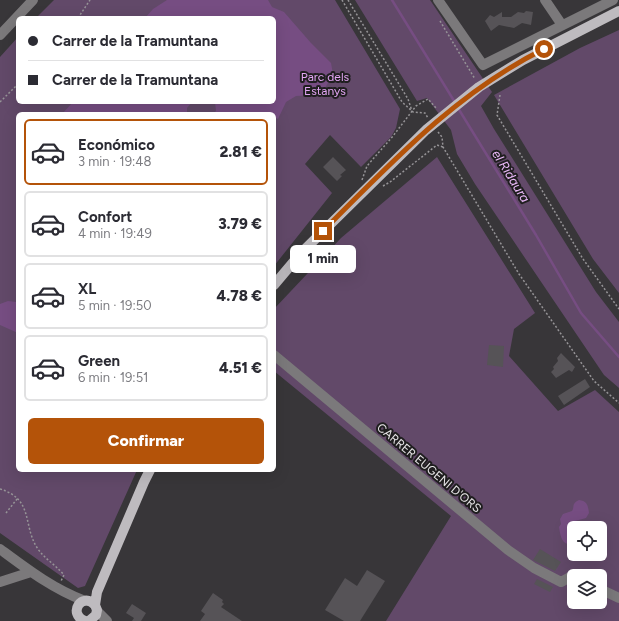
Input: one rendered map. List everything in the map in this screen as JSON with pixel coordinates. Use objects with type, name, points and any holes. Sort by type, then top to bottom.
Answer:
[{"type":"main road","points":[[276,283],[301,253],[426,130],[479,87],[523,60],[619,11]]},
{"type":"main road","points":[[91,621],[95,617],[85,610],[97,592],[149,472]]},
{"type":"street","points":[[18,16],[33,0]]},
{"type":"street","points":[[438,0],[483,65],[612,0]]},
{"type":"street","points":[[545,0],[562,25]]},
{"type":"street","points":[[0,35],[16,18]]},
{"type":"street","name":"CARRER EUGENI D'ORS","points":[[276,357],[508,550],[534,568],[560,582],[567,578]]},
{"type":"street","points":[[0,549],[31,572],[67,594],[85,610],[107,621]]},
{"type":"street","points":[[0,582],[31,572]]},
{"type":"street","points":[[607,592],[619,598]]},
{"type":"path","points":[[79,16],[90,0]]},
{"type":"path","points":[[342,0],[402,102],[413,112]]},
{"type":"path","points":[[348,0],[408,99],[413,112]]},
{"type":"path","points":[[439,19],[469,69]]},
{"type":"path","points":[[0,102],[16,86]]},
{"type":"path","points":[[500,95],[497,115],[583,259],[619,309]]},
{"type":"path","points":[[413,112],[416,106],[428,99],[439,111]]},
{"type":"path","points":[[443,147],[527,286],[594,381],[619,403]]},
{"type":"path","points":[[0,489],[7,491],[23,505],[28,516],[32,537],[42,554],[64,575],[62,578]]},
{"type":"path","points":[[6,513],[17,499]]},
{"type":"green space","name":"Parc dels Estanys","points":[[54,0],[335,0],[400,109],[396,128],[391,137],[361,167],[330,135],[305,164],[332,193],[276,263],[276,112],[16,112],[16,472],[136,472],[85,586],[78,588],[0,533],[0,57],[16,39],[16,104],[276,104],[276,16],[38,16]]},
{"type":"green space","points":[[355,0],[430,0],[492,92],[481,106],[494,129],[596,292],[619,322],[619,388],[604,375],[475,184],[457,154],[451,130],[427,98],[417,101]]},
{"type":"green space","points":[[619,30],[619,293],[593,259],[494,95],[580,48]]},
{"type":"green space","points":[[437,157],[535,313],[514,329],[509,356],[558,411],[595,390],[619,412],[619,621],[386,621],[451,516],[276,373],[276,307],[341,238]]},
{"type":"shaded area","points":[[167,0],[268,0],[272,7],[284,12],[331,63],[333,74],[325,88],[313,95],[296,96],[286,102],[278,119],[276,118],[276,112],[215,112],[215,104],[276,104],[276,16],[147,16],[153,9]]},
{"type":"shaded area","points":[[71,104],[190,104],[187,108],[187,112],[64,112]]},
{"type":"shaded area","points":[[8,301],[16,302],[16,332],[0,325],[0,304]]},
{"type":"shaded area","points":[[577,501],[584,501],[587,504],[589,513],[586,518],[575,521],[567,521],[567,544],[561,537],[559,527],[561,524],[560,519],[563,514],[572,511],[574,504]]},
{"type":"building","points":[[526,11],[533,12],[531,25],[522,23],[514,28],[499,25],[491,31],[485,21],[490,15],[494,17],[502,12],[502,17],[511,17],[518,12],[524,13]]},
{"type":"building","points":[[333,157],[346,170],[340,175],[342,176],[337,181],[323,167]]},
{"type":"building","points":[[489,345],[504,346],[503,367],[487,365]]},
{"type":"building","points":[[561,353],[575,367],[572,372],[569,370],[556,378],[551,372],[554,369],[553,367],[558,361],[557,358]]},
{"type":"building","points":[[585,379],[590,387],[564,405],[558,396]]},
{"type":"building","points":[[540,549],[561,562],[555,571],[533,560]]},
{"type":"building","points":[[367,570],[385,581],[360,621],[344,621],[325,610],[345,578],[357,586]]},
{"type":"building","points":[[537,579],[553,587],[550,592],[534,584]]},
{"type":"building","points":[[213,593],[223,600],[222,602],[224,604],[221,607],[242,621],[200,621],[205,614],[201,611]]},
{"type":"building","points":[[132,604],[146,613],[141,621],[132,621],[134,618],[126,613]]},
{"type":"waterway","name":"el Ridaura","points":[[392,0],[456,104]]},
{"type":"waterway","name":"el Ridaura","points":[[458,108],[536,235],[581,313],[619,357]]},
{"type":"route","points":[[323,231],[426,130],[479,87],[544,49]]}]
